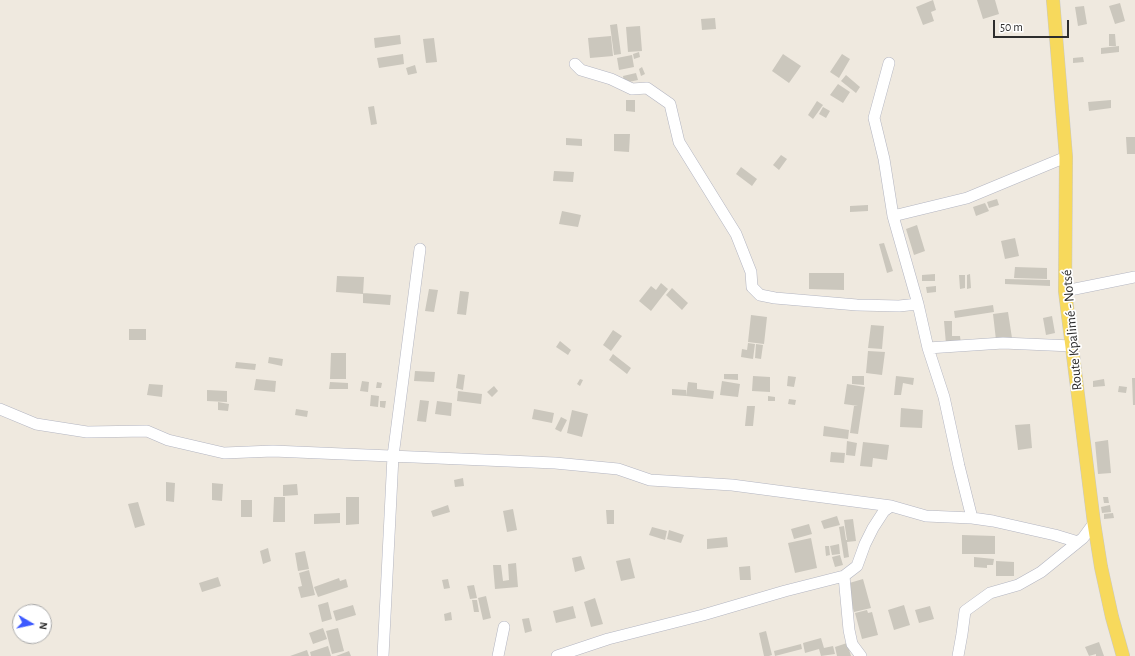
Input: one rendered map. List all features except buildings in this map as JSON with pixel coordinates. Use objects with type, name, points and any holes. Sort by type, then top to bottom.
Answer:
[{"type":"main road","name":"Route Kpalimé - Notsé","points":[[1054,0],[1066,157],[1065,291],[1094,523],[1112,617],[1123,656]]},
{"type":"street","points":[[889,63],[874,118],[884,159],[893,216],[918,304],[928,348],[944,397],[972,518]]},
{"type":"street","points":[[575,64],[581,70],[611,79],[632,88],[647,88],[670,104],[679,142],[736,234],[751,272],[752,287],[760,295],[775,298],[857,305],[899,306],[918,304]]},
{"type":"street","points":[[893,216],[967,198],[1066,157]]},
{"type":"street","points":[[383,656],[393,456],[420,249]]},
{"type":"street","points":[[1065,291],[1135,277]]},
{"type":"street","points":[[928,348],[1003,343],[1072,346]]},
{"type":"street","points":[[0,409],[36,424],[87,432],[147,431],[168,440],[224,453],[273,451],[555,463],[618,469],[650,480],[732,486],[891,506],[926,516],[972,518],[993,521],[1047,533],[1078,542]]},
{"type":"street","points":[[557,656],[608,639],[844,576],[857,566],[873,528],[884,511],[891,506]]},
{"type":"street","points":[[958,656],[965,611],[990,593],[1018,585],[1041,572],[1083,538],[1094,523]]},
{"type":"street","points":[[844,576],[849,630],[852,644],[861,656]]},
{"type":"street","points":[[498,656],[504,627]]}]
